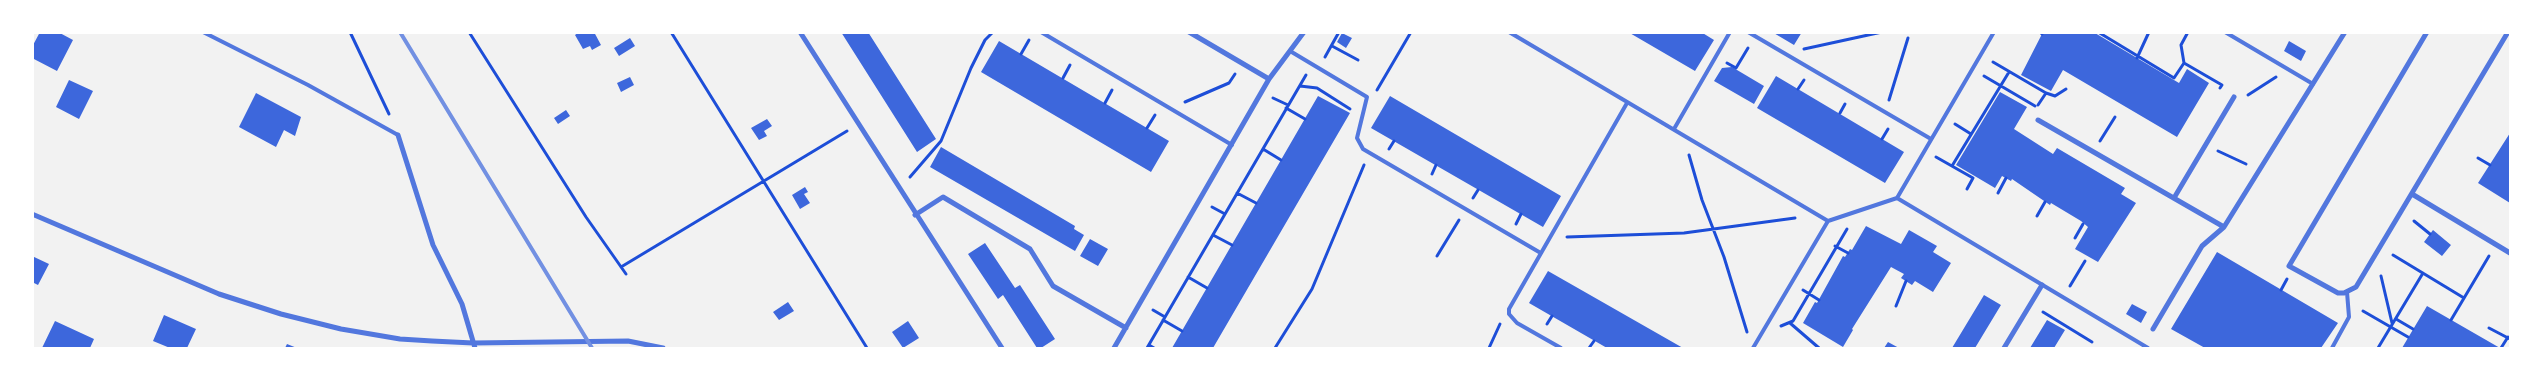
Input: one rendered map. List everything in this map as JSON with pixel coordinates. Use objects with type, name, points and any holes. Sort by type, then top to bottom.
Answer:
[{"type":"street","points":[[800,32],[915,215],[1002,348]]},
{"type":"street","points":[[1189,32],[1269,79]]},
{"type":"street","points":[[1114,348],[1269,79],[1304,32]]},
{"type":"street","points":[[2153,329],[2202,246],[2224,227],[2345,32]]},
{"type":"street","points":[[2427,32],[2289,266],[2331,290],[2346,292],[2356,286],[2508,32]]},
{"type":"street","points":[[2174,198],[2234,97]]},
{"type":"street","points":[[2038,120],[2224,227]]},
{"type":"street","points":[[398,135],[433,245],[462,304],[474,346]]},
{"type":"street","points":[[2412,194],[2510,253]]},
{"type":"street","points":[[915,215],[943,196],[1030,249],[1053,286],[1126,328]]},
{"type":"street","points":[[32,214],[212,291],[281,314],[370,334],[400,339],[474,346],[628,341],[663,348]]},
{"type":"street","points":[[2004,348],[2042,285]]},
{"type":"lane","points":[[203,32],[308,85],[398,135]]},
{"type":"lane","points":[[1041,32],[1232,145]]},
{"type":"lane","points":[[1509,32],[1828,221]]},
{"type":"lane","points":[[1674,129],[1730,32]]},
{"type":"lane","points":[[1748,32],[1931,139]]},
{"type":"lane","points":[[1754,346],[1828,221],[1897,198],[1994,32]]},
{"type":"lane","points":[[2225,32],[2313,84]]},
{"type":"lane","points":[[1290,51],[1367,97],[1357,138],[1359,144],[1369,153],[1539,252]]},
{"type":"lane","points":[[1561,348],[1516,323],[1509,314],[1510,303],[1627,103]]},
{"type":"lane","points":[[1897,198],[2148,348]]},
{"type":"lane","points":[[2332,348],[2349,317],[2346,292]]},
{"type":"path","points":[[350,32],[398,135]]},
{"type":"path","points":[[469,32],[586,217],[626,274]]},
{"type":"path","points":[[670,32],[867,348]]},
{"type":"path","points":[[898,187],[908,179],[941,141],[980,51],[988,36],[994,32]]},
{"type":"path","points":[[1021,54],[1033,32]]},
{"type":"path","points":[[1319,68],[1339,32]]},
{"type":"path","points":[[1367,97],[1376,92],[1412,32]]},
{"type":"path","points":[[1793,59],[1798,50],[1882,32]]},
{"type":"path","points":[[2138,57],[2149,32]]},
{"type":"path","points":[[2100,34],[2174,79],[2184,62],[2181,45],[2188,32]]},
{"type":"path","points":[[1716,56],[1736,68],[1755,37]]},
{"type":"path","points":[[1884,111],[1908,38]]},
{"type":"path","points":[[1332,46],[1358,60]]},
{"type":"path","points":[[1980,54],[2046,93],[2055,96],[2066,89]]},
{"type":"path","points":[[2184,62],[2222,85],[2220,89],[2243,100],[2280,74],[2284,67]]},
{"type":"path","points":[[1172,110],[1175,105],[1229,83],[1241,64]]},
{"type":"path","points":[[1154,348],[1148,347],[1312,64]]},
{"type":"path","points":[[1972,68],[2037,107]]},
{"type":"path","points":[[1952,166],[2009,72]]},
{"type":"path","points":[[1300,86],[1317,88],[1347,105],[1362,122]]},
{"type":"path","points":[[2038,120],[2037,107],[2046,93]]},
{"type":"path","points":[[1286,108],[1305,119]]},
{"type":"path","points":[[2100,140],[2115,117]]},
{"type":"path","points":[[622,267],[858,124]]},
{"type":"path","points":[[1692,140],[1688,149],[1749,340],[1754,346]]},
{"type":"path","points":[[2206,144],[2260,171]]},
{"type":"path","points":[[1263,149],[1281,160]]},
{"type":"path","points":[[1925,150],[1973,178],[1967,189]]},
{"type":"path","points":[[1275,348],[1312,289],[1369,153]]},
{"type":"path","points":[[2478,158],[2490,165]]},
{"type":"path","points":[[1998,193],[2006,178]]},
{"type":"path","points":[[1237,193],[1256,203]]},
{"type":"path","points":[[2037,216],[2045,202]]},
{"type":"path","points":[[1437,256],[1466,209]]},
{"type":"path","points":[[1549,236],[1556,239],[1570,236],[1684,233],[1804,217],[1809,210]]},
{"type":"path","points":[[1766,327],[1790,323],[1809,293],[1834,246],[1848,226],[1844,216]]},
{"type":"path","points":[[2414,222],[2430,234]]},
{"type":"path","points":[[2075,238],[2083,224]]},
{"type":"path","points":[[1213,235],[1232,245]]},
{"type":"path","points":[[2451,320],[2496,244]]},
{"type":"path","points":[[1834,246],[1848,253]]},
{"type":"path","points":[[2393,255],[2464,298]]},
{"type":"path","points":[[2073,281],[2085,261]]},
{"type":"path","points":[[2378,348],[2423,273]]},
{"type":"path","points":[[2381,275],[2392,325]]},
{"type":"path","points":[[1188,277],[1207,288]]},
{"type":"path","points":[[2281,290],[2287,279]]},
{"type":"path","points":[[1896,306],[1906,281]]},
{"type":"path","points":[[1804,291],[1819,300]]},
{"type":"path","points":[[2030,304],[2092,342]]},
{"type":"path","points":[[2360,309],[2392,325],[2408,337]]},
{"type":"path","points":[[1489,348],[1502,321],[1509,314]]},
{"type":"path","points":[[2396,319],[2413,329]]},
{"type":"path","points":[[1163,320],[1182,331]]},
{"type":"path","points":[[1790,323],[1819,348]]},
{"type":"path","points":[[2489,328],[2509,338],[2500,348]]},
{"type":"path","points":[[1589,348],[1594,341]]},
{"type":"building","points":[[40,32],[58,32],[73,40],[57,71],[32,58],[32,47]]},
{"type":"building","points":[[579,32],[594,32],[601,45],[592,50],[590,46],[583,49],[575,35]]},
{"type":"building","points":[[841,32],[868,32],[936,139],[917,152]]},
{"type":"building","points":[[1628,32],[1701,32],[1714,40],[1695,71]]},
{"type":"building","points":[[1772,32],[1802,32],[1794,45]]},
{"type":"building","points":[[2043,32],[2095,33],[2179,83],[2187,69],[2209,83],[2177,137],[2063,70],[2051,91],[2021,75]]},
{"type":"building","points":[[1342,33],[1352,38],[1346,48],[1337,42]]},
{"type":"building","points":[[630,38],[635,46],[619,56],[614,48]]},
{"type":"building","points":[[999,41],[1169,141],[1151,172],[981,72]]},
{"type":"building","points":[[2289,41],[2306,51],[2301,61],[2284,51]]},
{"type":"building","points":[[1732,67],[1764,86],[1754,104],[1714,81],[1722,68]]},
{"type":"building","points":[[1776,76],[1904,152],[1885,183],[1757,108]]},
{"type":"building","points":[[630,77],[634,85],[621,92],[617,83]]},
{"type":"building","points":[[69,80],[93,91],[79,119],[56,107]]},
{"type":"building","points":[[2000,92],[2027,107],[2014,129],[2053,154],[2057,148],[2125,188],[2121,194],[2136,203],[2098,262],[2075,249],[2088,227],[2081,221],[2051,203],[2050,205],[2012,179],[2011,181],[2002,176],[1995,188],[1956,165]]},
{"type":"building","points":[[256,93],[301,117],[295,136],[284,130],[276,147],[239,127]]},
{"type":"building","points":[[1318,96],[1350,113],[1213,348],[1172,348]]},
{"type":"building","points":[[1390,96],[1561,196],[1543,227],[1371,128]]},
{"type":"building","points":[[566,110],[570,116],[558,124],[554,118]]},
{"type":"building","points":[[767,119],[772,126],[764,131],[767,136],[759,140],[751,128]]},
{"type":"building","points":[[2510,133],[2510,203],[2478,183]]},
{"type":"building","points":[[941,147],[1075,226],[1074,229],[1084,235],[1075,251],[930,167]]},
{"type":"building","points":[[805,187],[808,192],[804,194],[810,203],[800,209],[792,195]]},
{"type":"building","points":[[1866,226],[1901,244],[1909,230],[1937,246],[1933,252],[1951,263],[1933,292],[1915,281],[1912,285],[1901,278],[1904,274],[1891,267],[1852,329],[1843,347],[1803,323],[1815,302],[1817,303],[1843,256],[1845,257],[1850,249],[1852,250]]},
{"type":"building","points":[[2433,230],[2451,245],[2442,256],[2424,242]]},
{"type":"building","points":[[1090,239],[1108,249],[1098,266],[1080,256]]},
{"type":"building","points":[[985,243],[1015,288],[1020,285],[1055,339],[1041,348],[1037,348],[1003,295],[998,299],[968,254]]},
{"type":"building","points":[[2217,252],[2338,323],[2321,348],[2205,348],[2171,329]]},
{"type":"building","points":[[32,256],[49,264],[38,285],[32,282]]},
{"type":"building","points":[[1548,271],[1683,348],[1607,348],[1529,303]]},
{"type":"building","points":[[1984,295],[2001,305],[1975,348],[1952,348]]},
{"type":"building","points":[[788,302],[794,311],[779,320],[773,312]]},
{"type":"building","points":[[2132,304],[2147,312],[2141,323],[2126,314]]},
{"type":"building","points":[[2427,306],[2500,348],[2402,348]]},
{"type":"building","points":[[164,315],[196,329],[187,348],[170,348],[153,341]]},
{"type":"building","points":[[2047,320],[2065,330],[2054,348],[2030,348]]},
{"type":"building","points":[[55,321],[94,339],[90,348],[42,348]]},
{"type":"building","points":[[908,321],[919,338],[903,348],[892,332]]},
{"type":"building","points":[[1888,342],[1899,348],[1884,348]]},
{"type":"building","points":[[287,344],[297,348],[285,348]]},
{"type":"railway","points":[[400,32],[592,348]]}]
